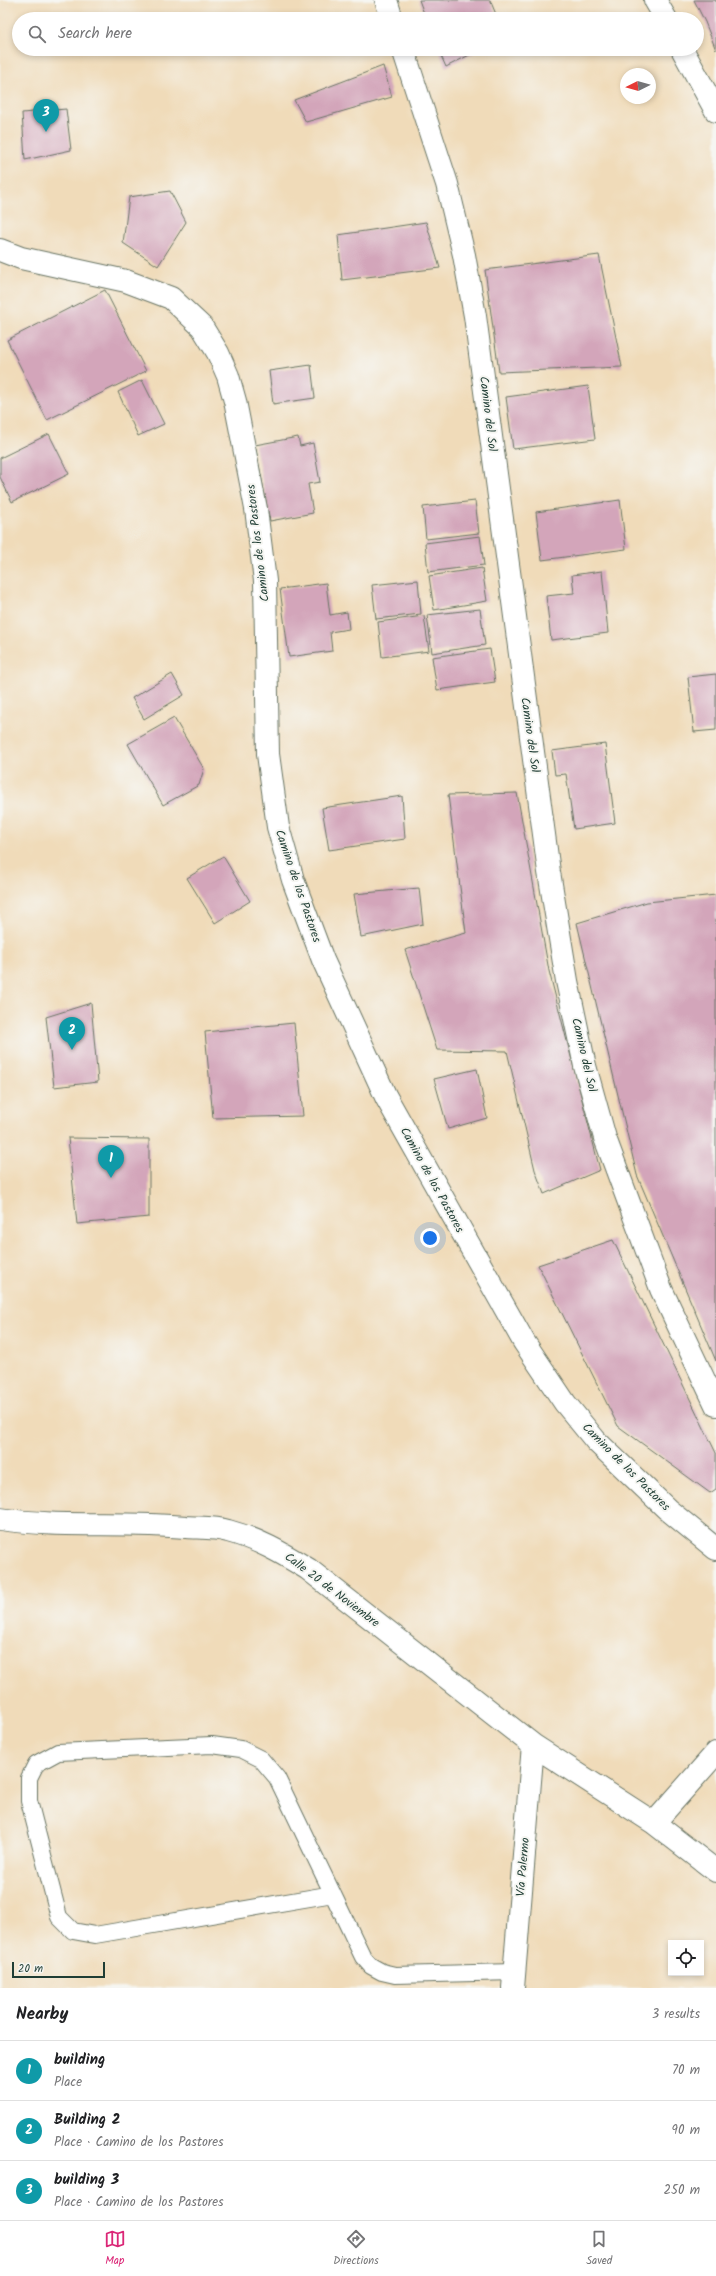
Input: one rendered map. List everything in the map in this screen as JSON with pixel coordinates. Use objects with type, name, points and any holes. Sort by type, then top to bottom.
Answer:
[{"type":"street","points":[[386,0],[390,12]]},
{"type":"street","points":[[655,0],[662,12]]},
{"type":"street","name":"Camino del Sol","points":[[405,56],[447,184],[464,255],[474,308],[548,872],[567,981],[585,1066],[605,1138],[658,1282],[716,1405]]},
{"type":"street","points":[[686,56],[716,111]]},
{"type":"street","name":"Camino de los Pastores","points":[[0,250],[21,258],[126,280],[171,298],[202,327],[218,353],[228,376],[235,401],[257,516],[265,581],[268,754],[278,827],[293,880],[323,960],[386,1097],[524,1342],[560,1397],[596,1441],[666,1508],[716,1549]]},
{"type":"street","name":"Calle 20 de Noviembre","points":[[0,1519],[22,1522],[150,1523],[226,1530],[255,1539],[308,1569],[533,1745],[654,1823],[716,1871]]},
{"type":"street","name":"Vía Palermo","points":[[513,1980],[533,1745]]},
{"type":"street","points":[[654,1823],[716,1753]]},
{"type":"lane","points":[[333,1894],[96,1935],[73,1931],[59,1917],[29,1801],[29,1778],[36,1764],[58,1752],[212,1745],[242,1749],[261,1759],[278,1778],[363,1957],[371,1966],[382,1972],[395,1975],[513,1980]]},
{"type":"building","points":[[419,0],[490,0],[495,12],[423,12]]},
{"type":"building","points":[[694,0],[716,0],[716,50],[704,20],[704,12],[700,12]]},
{"type":"building","points":[[441,56],[467,56],[446,67]]},
{"type":"building","points":[[383,66],[392,97],[306,122],[294,100]]},
{"type":"building","points":[[66,109],[71,150],[25,160],[22,113]]},
{"type":"building","points":[[170,191],[186,222],[158,266],[123,243],[129,197]]},
{"type":"building","points":[[426,222],[440,268],[342,280],[338,235]]},
{"type":"building","points":[[599,255],[622,367],[499,372],[485,270]]},
{"type":"building","points":[[105,290],[146,371],[47,420],[7,340]]},
{"type":"building","points":[[311,365],[315,398],[273,404],[269,371]]},
{"type":"building","points":[[142,380],[164,424],[138,436],[118,392]]},
{"type":"building","points":[[588,386],[595,439],[513,449],[506,397]]},
{"type":"building","points":[[49,434],[69,474],[12,502],[0,477],[0,458]]},
{"type":"building","points":[[298,437],[300,446],[313,443],[320,482],[308,484],[313,513],[270,521],[255,445]]},
{"type":"building","points":[[620,500],[626,549],[542,560],[536,512]]},
{"type":"building","points":[[475,501],[479,533],[426,539],[423,507]]},
{"type":"building","points":[[480,536],[484,565],[428,572],[425,543]]},
{"type":"building","points":[[482,568],[487,601],[434,610],[429,576]]},
{"type":"building","points":[[602,571],[608,633],[551,640],[546,596],[574,593],[572,575]]},
{"type":"building","points":[[418,580],[421,614],[376,619],[372,585]]},
{"type":"building","points":[[326,583],[330,615],[347,612],[349,629],[330,632],[332,651],[289,657],[280,589]]},
{"type":"building","points":[[480,609],[485,645],[432,653],[427,615]]},
{"type":"building","points":[[424,616],[429,651],[382,657],[378,622]]},
{"type":"building","points":[[490,649],[495,682],[437,690],[432,657]]},
{"type":"building","points":[[172,674],[184,695],[144,719],[132,698]]},
{"type":"building","points":[[716,674],[716,730],[694,732],[688,677]]},
{"type":"building","points":[[174,718],[204,769],[199,785],[163,805],[128,744]]},
{"type":"building","points":[[605,744],[615,823],[574,829],[566,774],[555,775],[552,751]]},
{"type":"building","points":[[517,793],[549,971],[600,1170],[544,1194],[535,1170],[507,1051],[437,1050],[405,950],[466,933],[448,795]]},
{"type":"building","points":[[402,796],[405,839],[329,850],[322,808]]},
{"type":"building","points":[[223,856],[250,901],[215,923],[187,878]]},
{"type":"building","points":[[419,888],[423,924],[361,937],[354,894]]},
{"type":"building","points":[[716,895],[716,1361],[637,1175],[577,923],[647,902]]},
{"type":"building","points":[[91,1003],[98,1082],[54,1087],[46,1017]]},
{"type":"building","points":[[294,1023],[303,1116],[213,1118],[205,1032]]},
{"type":"building","points":[[477,1069],[487,1118],[448,1129],[434,1079]]},
{"type":"building","points":[[68,1138],[149,1139],[149,1217],[77,1224]]},
{"type":"building","points":[[613,1240],[716,1453],[716,1489],[710,1493],[618,1426],[538,1265]]},
{"type":"place","name":"building 3","points":[[46,132]]},
{"type":"place","name":"Building 2","points":[[72,1050]]},
{"type":"place","name":"building","points":[[111,1178]]}]
